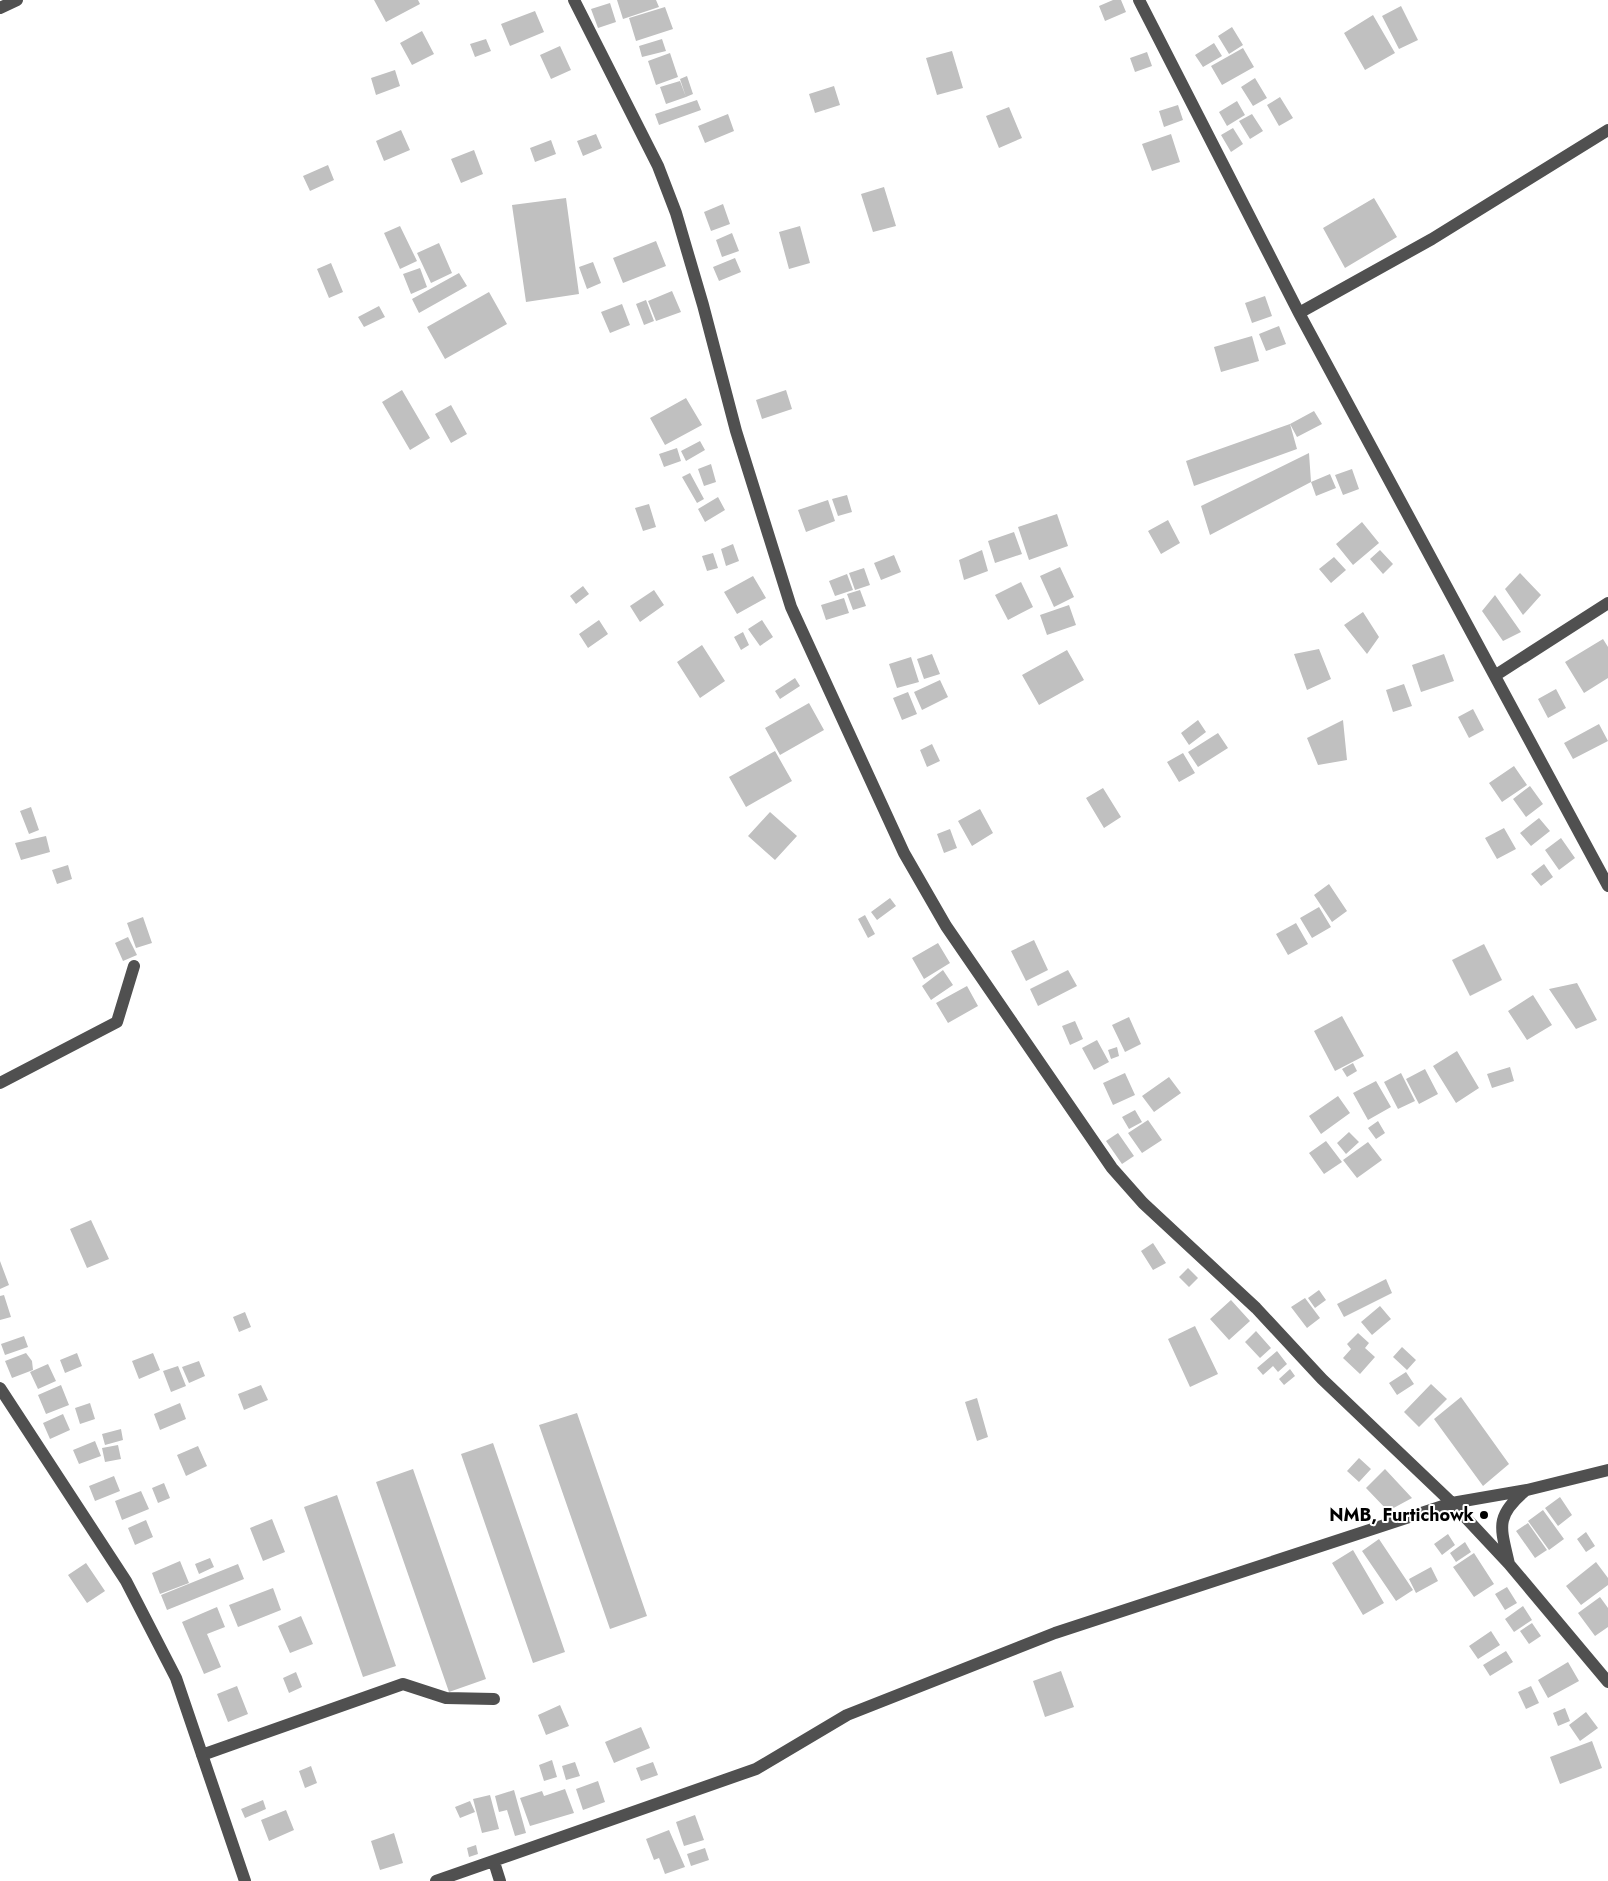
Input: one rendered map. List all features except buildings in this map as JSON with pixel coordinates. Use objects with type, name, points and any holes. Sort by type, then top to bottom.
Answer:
[{"type":"street","points":[[0,8],[17,0]]},
{"type":"street","points":[[574,0],[651,150],[676,213],[736,430],[791,606],[904,853],[941,918],[1030,1052],[1112,1168],[1130,1189],[1256,1308],[1322,1379],[1452,1502],[1510,1564],[1608,1682]]},
{"type":"street","points":[[1139,0],[1299,313],[1496,675],[1608,886]]},
{"type":"street","points":[[1299,313],[1432,240],[1608,130]]},
{"type":"street","points":[[1496,675],[1608,603]]},
{"type":"street","points":[[0,1083],[117,1022],[134,966]]},
{"type":"street","points":[[0,1388],[126,1581],[176,1678],[245,1881]]},
{"type":"street","points":[[436,1881],[756,1769],[847,1715],[1055,1632],[1452,1502],[1527,1490],[1608,1470]]},
{"type":"street","points":[[1510,1564],[1501,1527],[1508,1505],[1527,1490]]},
{"type":"street","points":[[202,1755],[403,1684],[446,1698],[494,1698]]},
{"type":"street","points":[[494,1862],[500,1881]]},
{"type":"place","name":"NMB, Furtichowk","points":[[1484,1515]]}]
